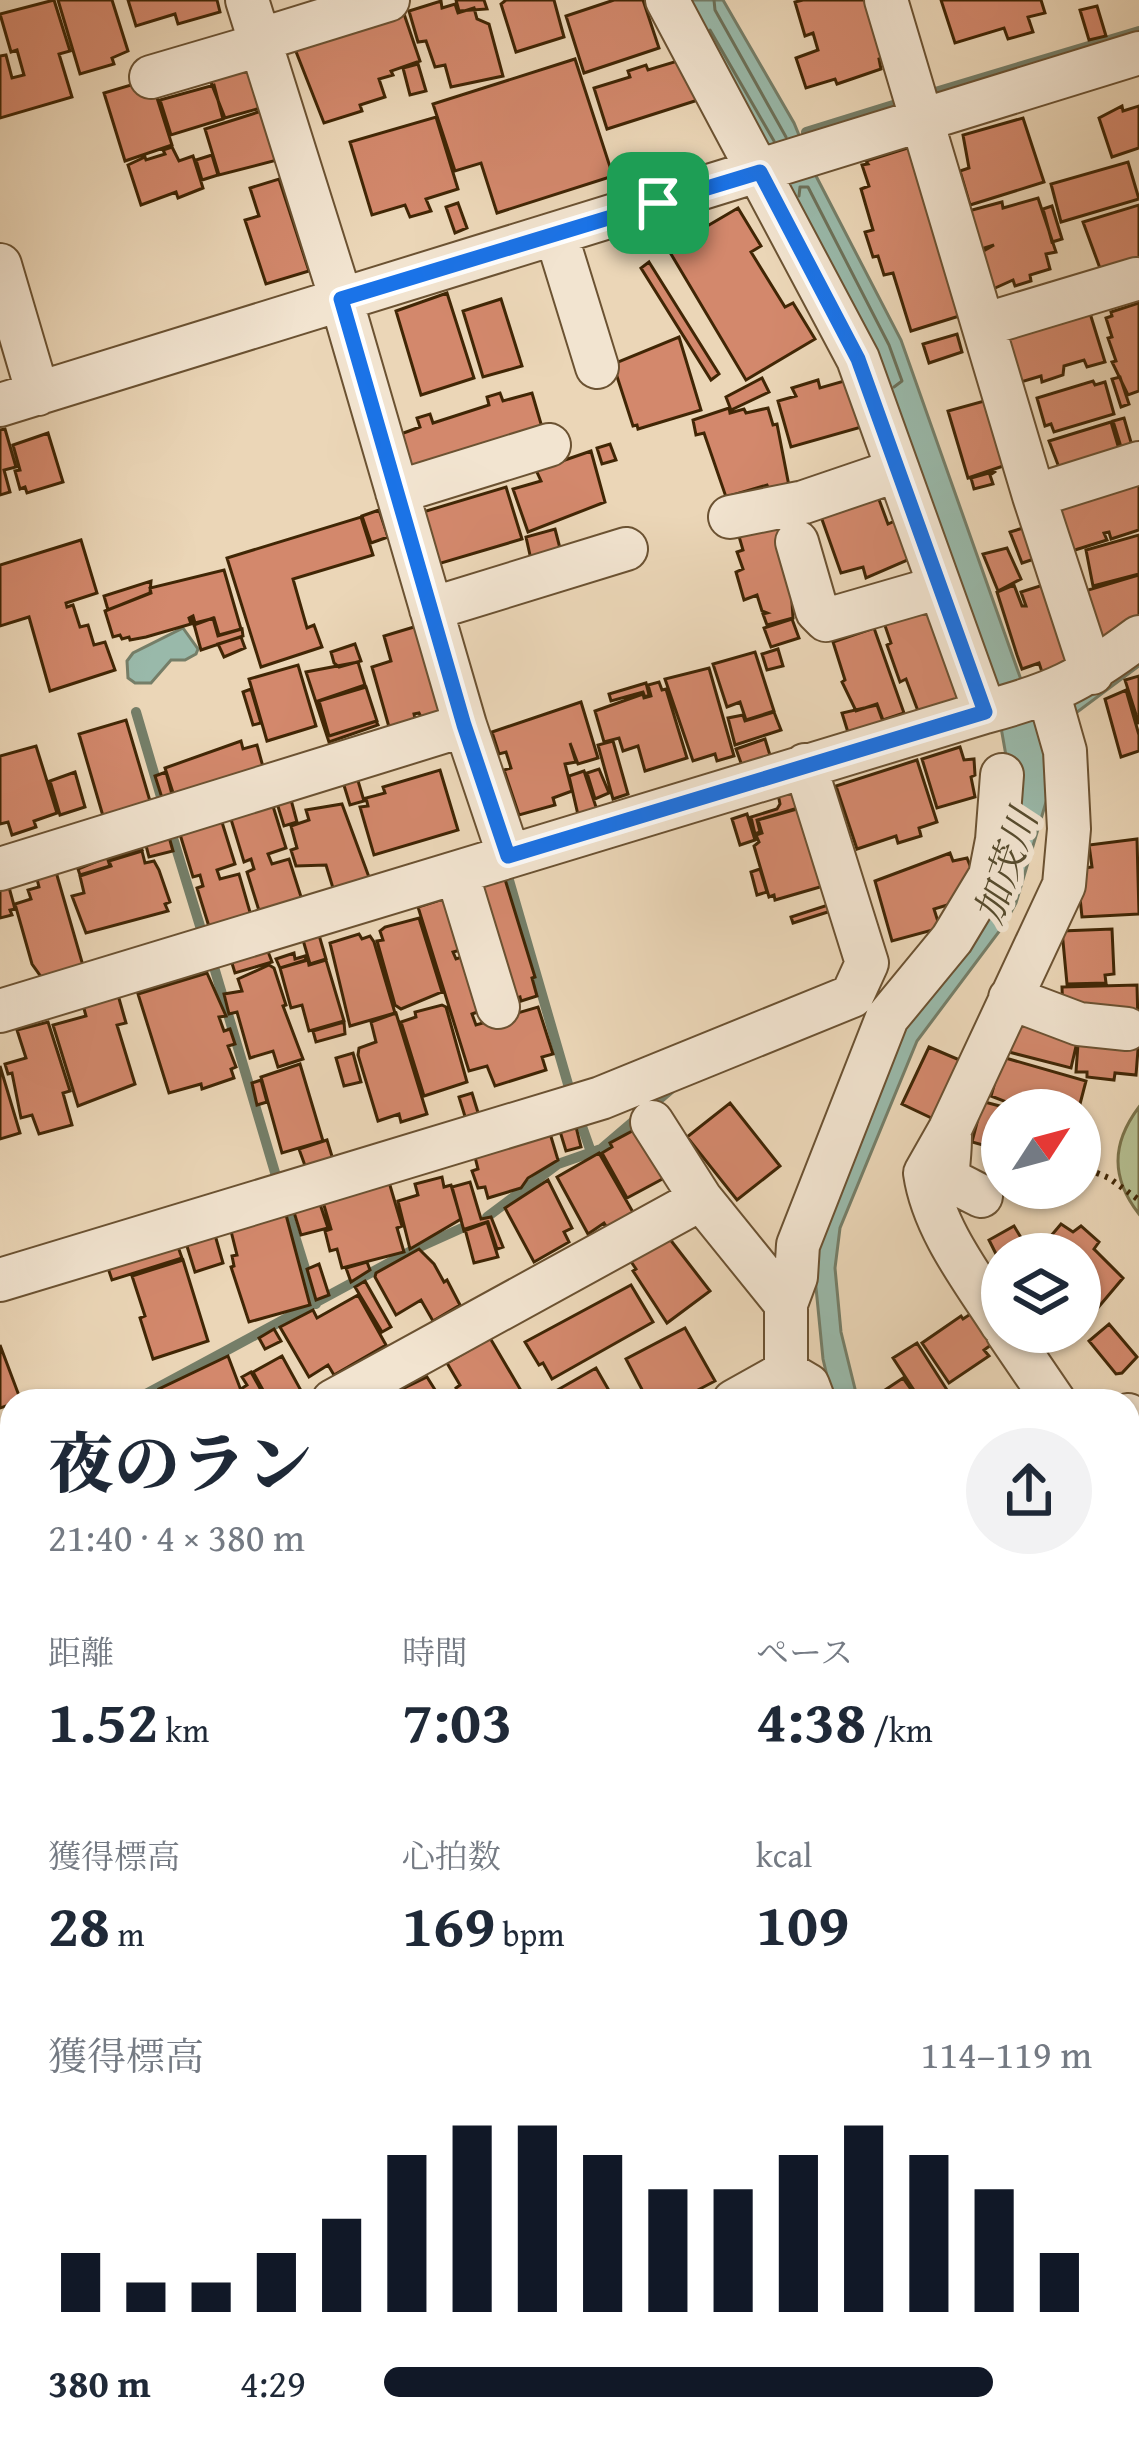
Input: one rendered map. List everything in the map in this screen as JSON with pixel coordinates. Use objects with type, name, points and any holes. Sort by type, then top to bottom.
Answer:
[{"type":"street","points":[[151,77],[255,28],[388,0]]},
{"type":"street","points":[[667,0],[858,359],[940,587],[1015,704],[1066,752],[1069,829],[1064,885],[925,1173],[927,1190],[981,1291]]},
{"type":"street","points":[[886,0],[1034,496],[1092,673]]},
{"type":"street","points":[[255,28],[341,299],[464,725],[508,856]]},
{"type":"street","points":[[0,266],[19,399],[1139,53]]},
{"type":"street","points":[[556,234],[597,367]]},
{"type":"street","points":[[983,325],[1136,280]]},
{"type":"street","points":[[397,492],[549,445]]},
{"type":"street","points":[[1034,496],[1139,464]]},
{"type":"street","points":[[730,517],[804,502],[898,470]]},
{"type":"street","points":[[797,542],[817,611],[826,620],[940,587]]},
{"type":"street","points":[[431,609],[626,549]]},
{"type":"street","points":[[0,1012],[1015,704],[1092,673],[1139,637]]},
{"type":"street","points":[[0,868],[464,725]]},
{"type":"street","points":[[0,1280],[601,1098],[852,996],[866,963],[805,765]]},
{"type":"street","points":[[786,1304],[796,1277],[798,1245],[886,1018],[952,939],[989,876],[1002,775]]},
{"type":"street","points":[[457,873],[498,1007]]},
{"type":"street","points":[[1010,998],[1079,1024],[1127,1029]]},
{"type":"street","points":[[652,1122],[701,1198],[786,1304],[800,1386]]},
{"type":"street","points":[[950,1129],[946,1173],[950,1180],[981,1196]]},
{"type":"street","points":[[355,1389],[701,1198]]},
{"type":"street","points":[[1021,1353],[1046,1389]]},
{"type":"path","points":[[1101,1175],[1139,1199]]},
{"type":"green space","points":[[1139,1107],[1139,1214],[1123,1187],[1118,1161],[1123,1134]]},
{"type":"water","name":"加茂川","points":[[679,0],[723,0],[794,123],[815,174],[901,340],[1025,691],[1139,650],[1139,666],[1049,733],[1052,782],[1016,903],[917,1041],[840,1228],[835,1268],[841,1332],[855,1389],[830,1389],[813,1257],[898,1029],[978,926],[1008,767],[999,716]]},
{"type":"water","points":[[183,628],[198,649],[196,654],[171,660],[151,683],[128,678],[127,661],[133,653]]},
{"type":"building","points":[[54,0],[70,51],[59,54],[72,97],[0,118],[0,56],[6,55],[12,78],[24,75],[17,50],[11,52],[0,14]]},
{"type":"building","points":[[58,0],[112,0],[128,51],[112,58],[114,64],[80,74]]},
{"type":"building","points":[[128,0],[217,0],[220,12],[178,24],[175,14],[136,26]]},
{"type":"building","points":[[456,0],[484,0],[487,9],[459,11]]},
{"type":"building","points":[[506,0],[554,0],[564,37],[516,52],[501,4]]},
{"type":"building","points":[[614,0],[643,0],[659,48],[584,73],[566,16]]},
{"type":"building","points":[[868,0],[885,57],[879,59],[881,69],[837,84],[835,79],[806,88],[796,58],[818,50],[813,33],[805,36],[795,2]]},
{"type":"building","points":[[941,0],[1041,0],[1045,13],[1028,17],[1033,32],[1008,39],[1004,28],[955,43]]},
{"type":"building","points":[[441,1],[442,8],[455,4],[458,13],[474,8],[477,19],[489,24],[503,76],[451,87],[445,65],[435,67],[426,41],[418,42],[409,11]]},
{"type":"building","points":[[1097,6],[1106,36],[1089,40],[1080,10]]},
{"type":"building","points":[[402,8],[420,61],[379,79],[385,97],[360,105],[362,111],[324,123],[293,44]]},
{"type":"building","points":[[575,59],[613,176],[497,213],[481,163],[455,171],[433,104]]},
{"type":"building","points":[[684,59],[698,100],[607,129],[594,88],[630,77],[628,71],[646,65],[648,70]]},
{"type":"building","points":[[251,63],[264,107],[225,118],[208,75]]},
{"type":"building","points":[[418,64],[426,91],[410,95],[403,68]]},
{"type":"building","points":[[151,79],[172,145],[125,161],[104,93]]},
{"type":"building","points":[[214,85],[223,119],[171,135],[160,100]]},
{"type":"building","points":[[1122,106],[1123,111],[1139,106],[1139,148],[1112,157],[1099,118]]},
{"type":"building","points":[[268,109],[281,159],[219,175],[205,129]]},
{"type":"building","points":[[436,117],[458,189],[426,199],[431,211],[410,217],[405,205],[372,215],[350,142]]},
{"type":"building","points":[[1023,118],[1044,182],[970,205],[960,171],[969,168],[963,135]]},
{"type":"building","points":[[914,146],[969,313],[911,331],[893,273],[884,275],[878,256],[873,257],[865,232],[873,230],[861,189],[869,186],[862,165],[866,161]]},
{"type":"building","points":[[172,147],[179,161],[193,156],[203,188],[141,205],[128,165],[165,154],[163,150]]},
{"type":"building","points":[[212,155],[218,175],[202,180],[196,160]]},
{"type":"building","points":[[1128,162],[1139,199],[1061,222],[1051,184]]},
{"type":"building","points":[[279,179],[309,271],[266,284],[245,220],[259,216],[250,188]]},
{"type":"building","points":[[1038,198],[1056,252],[1046,254],[1050,269],[1030,275],[1031,281],[1015,286],[1013,280],[984,293],[973,257],[994,245],[975,251],[961,213]]},
{"type":"building","points":[[458,203],[467,228],[455,233],[446,207]]},
{"type":"building","points":[[1139,205],[1139,259],[1101,271],[1083,222]]},
{"type":"building","points":[[1052,206],[1062,239],[1052,242],[1043,209]]},
{"type":"building","points":[[738,208],[761,246],[751,252],[785,307],[793,303],[815,339],[746,380],[668,249]]},
{"type":"building","points":[[649,262],[719,374],[711,380],[641,268]]},
{"type":"building","points":[[447,293],[474,378],[421,395],[396,311]]},
{"type":"building","points":[[501,299],[522,366],[483,377],[463,311]]},
{"type":"building","points":[[1139,303],[1139,391],[1128,395],[1112,362],[1116,361],[1106,318]]},
{"type":"building","points":[[1089,310],[1105,362],[1087,367],[1084,360],[1064,366],[1063,375],[1021,382],[1006,334]]},
{"type":"building","points":[[957,334],[962,352],[929,363],[923,344]]},
{"type":"building","points":[[679,337],[701,410],[638,429],[613,364]]},
{"type":"building","points":[[1120,377],[1129,404],[1121,407],[1112,379]]},
{"type":"building","points":[[762,378],[769,392],[731,410],[726,397]]},
{"type":"building","points":[[851,379],[865,426],[791,447],[778,401],[796,396],[792,388],[818,380],[820,388]]},
{"type":"building","points":[[1093,381],[1095,385],[1105,382],[1114,414],[1054,432],[1051,424],[1045,426],[1037,398]]},
{"type":"building","points":[[500,393],[503,401],[532,393],[544,434],[409,473],[398,435],[420,427],[417,418],[430,414],[433,423],[489,405],[487,397]]},
{"type":"building","points":[[995,398],[1012,463],[968,478],[948,411]]},
{"type":"building","points":[[729,408],[730,413],[744,409],[746,413],[768,408],[773,425],[777,424],[789,486],[770,492],[767,485],[726,497],[704,433],[696,435],[693,420]]},
{"type":"building","points":[[1124,418],[1135,456],[1125,460],[1113,421]]},
{"type":"building","points":[[1111,422],[1122,459],[1063,478],[1049,441]]},
{"type":"building","points":[[5,429],[16,467],[4,470],[10,492],[0,495],[0,430]]},
{"type":"building","points":[[48,433],[63,482],[27,493],[25,487],[20,489],[13,445]]},
{"type":"building","points":[[610,444],[616,460],[602,464],[597,448]]},
{"type":"building","points":[[591,451],[605,502],[528,532],[513,489],[541,481],[536,470]]},
{"type":"building","points":[[996,471],[990,475],[993,484],[974,489],[971,478]]},
{"type":"building","points":[[1139,472],[1139,530],[1111,539],[1109,532],[1104,533],[1107,540],[1062,554],[1048,505]]},
{"type":"building","points":[[506,487],[522,539],[438,564],[423,512]]},
{"type":"building","points":[[877,494],[888,524],[897,520],[910,559],[866,578],[863,567],[841,573],[819,511]]},
{"type":"building","points":[[379,510],[388,537],[371,543],[362,516]]},
{"type":"building","points":[[361,517],[373,555],[293,579],[307,628],[314,625],[322,647],[261,667],[227,558]]},
{"type":"building","points":[[777,520],[802,599],[792,602],[793,618],[767,625],[763,614],[767,613],[757,595],[744,600],[736,572],[743,569],[737,552],[743,550],[738,533]]},
{"type":"building","points":[[1033,525],[1043,556],[1022,563],[1010,532]]},
{"type":"building","points":[[555,529],[562,556],[532,564],[526,537]]},
{"type":"building","points":[[1139,535],[1139,574],[1093,586],[1086,550]]},
{"type":"building","points":[[81,540],[97,593],[66,603],[67,607],[73,605],[80,627],[88,625],[94,645],[105,642],[115,670],[50,691],[29,617],[0,626],[0,565]]},
{"type":"building","points":[[1007,548],[1021,579],[998,591],[983,554]]},
{"type":"building","points":[[224,570],[241,629],[219,635],[214,618],[195,623],[193,616],[191,624],[146,637],[113,637],[105,611],[151,593],[150,588]]},
{"type":"building","points":[[1139,575],[1139,626],[1094,649],[1078,593]]},
{"type":"building","points":[[151,581],[150,593],[108,610],[104,596]]},
{"type":"building","points":[[1014,585],[1026,606],[1021,592],[1043,585],[1075,657],[1044,678],[1039,663],[1022,669],[1017,655],[997,592]]},
{"type":"building","points":[[926,601],[966,701],[921,719],[906,679],[900,682],[882,617]]},
{"type":"building","points":[[213,618],[218,636],[242,629],[243,636],[201,650],[194,625]]},
{"type":"building","points":[[792,619],[799,638],[771,647],[764,628]]},
{"type":"building","points":[[424,624],[449,713],[424,723],[419,713],[414,714],[417,726],[391,734],[372,667],[391,661],[384,636]]},
{"type":"building","points":[[874,628],[904,713],[883,720],[877,704],[856,711],[842,682],[833,642]]},
{"type":"building","points":[[241,637],[245,648],[224,657],[218,644]]},
{"type":"building","points":[[355,644],[361,661],[339,667],[334,663],[331,652]]},
{"type":"building","points":[[778,649],[783,666],[767,670],[762,654]]},
{"type":"building","points":[[755,652],[774,711],[746,720],[740,702],[727,707],[713,664]]},
{"type":"building","points":[[358,662],[365,685],[318,701],[329,736],[376,721],[378,725],[329,742],[306,672]]},
{"type":"building","points":[[298,665],[316,726],[267,741],[249,679]]},
{"type":"building","points":[[709,668],[734,756],[717,761],[715,754],[693,761],[665,679]]},
{"type":"building","points":[[1139,676],[1139,724],[1125,680]]},
{"type":"building","points":[[659,682],[666,689],[687,758],[645,771],[638,746],[623,751],[619,738],[604,742],[595,711],[643,694],[644,698],[651,696],[648,685]]},
{"type":"building","points":[[646,683],[649,695],[643,692],[611,701],[609,694]]},
{"type":"building","points":[[366,687],[377,721],[329,736],[319,701]]},
{"type":"building","points":[[251,689],[261,723],[253,725],[243,692]]},
{"type":"building","points":[[1126,690],[1139,751],[1121,757],[1105,699]]},
{"type":"building","points":[[581,702],[598,758],[578,764],[570,743],[576,762],[565,764],[572,791],[553,798],[555,805],[519,815],[504,770],[511,768],[506,752],[499,754],[492,732]]},
{"type":"building","points":[[877,705],[886,730],[851,742],[842,713]]},
{"type":"building","points":[[774,712],[781,730],[735,745],[728,718],[743,715],[745,721]]},
{"type":"building","points":[[126,720],[150,801],[103,816],[79,734]]},
{"type":"building","points":[[765,739],[773,765],[745,774],[736,749]]},
{"type":"building","points":[[241,741],[243,749],[257,745],[265,774],[175,799],[165,768]]},
{"type":"building","points":[[613,741],[628,794],[613,799],[598,745]]},
{"type":"building","points":[[36,746],[57,813],[12,835],[8,822],[0,824],[0,756]]},
{"type":"building","points":[[960,747],[964,760],[974,759],[975,797],[937,808],[922,759]]},
{"type":"building","points":[[917,760],[937,822],[919,828],[921,836],[898,843],[896,836],[857,849],[836,786]]},
{"type":"building","points":[[599,769],[609,793],[595,799],[587,773]]},
{"type":"building","points":[[440,770],[458,830],[374,855],[360,807],[368,806],[366,798],[385,793],[383,787]]},
{"type":"building","points":[[584,771],[598,813],[579,819],[569,776]]},
{"type":"building","points":[[75,772],[85,807],[60,815],[50,781]]},
{"type":"building","points":[[166,772],[173,798],[163,801],[155,776]]},
{"type":"building","points":[[356,774],[364,801],[350,805],[342,779]]},
{"type":"building","points":[[792,789],[798,808],[757,820],[760,832],[755,834],[751,817],[777,809],[778,794]]},
{"type":"building","points":[[290,796],[297,822],[284,826],[276,800]]},
{"type":"building","points":[[272,803],[286,848],[268,854],[272,864],[289,859],[303,903],[261,917],[247,872],[254,869],[251,859],[244,862],[230,816]]},
{"type":"building","points":[[342,804],[373,888],[336,898],[326,865],[296,866],[291,826],[309,820],[306,810]]},
{"type":"building","points":[[804,807],[827,885],[775,900],[774,895],[769,897],[754,846],[759,842],[756,835],[762,833],[758,820]]},
{"type":"building","points":[[747,814],[755,840],[740,845],[732,819]]},
{"type":"building","points":[[221,819],[235,864],[217,870],[220,879],[239,874],[252,919],[211,933],[197,888],[203,886],[200,875],[193,877],[179,831]]},
{"type":"building","points":[[167,830],[173,851],[149,857],[144,838]]},
{"type":"building","points":[[1137,839],[1139,914],[1082,917],[1077,869],[1092,867],[1089,845]]},
{"type":"building","points":[[139,844],[142,850],[80,875],[78,869]]},
{"type":"building","points":[[142,851],[145,863],[154,861],[159,870],[170,902],[165,904],[168,911],[86,933],[72,896],[84,893],[80,876]]},
{"type":"building","points":[[950,853],[953,861],[967,858],[975,878],[964,900],[934,909],[940,928],[892,941],[875,881]]},
{"type":"building","points":[[54,865],[84,969],[42,978],[32,964],[15,904],[31,899],[28,890],[39,887],[35,871]]},
{"type":"building","points":[[760,869],[767,892],[757,895],[751,872]]},
{"type":"building","points":[[504,876],[535,977],[537,996],[521,1001],[520,997],[504,1002],[469,887]]},
{"type":"building","points":[[7,880],[15,909],[10,910],[12,915],[0,918],[0,882]]},
{"type":"building","points":[[459,894],[475,946],[453,952],[456,959],[477,952],[494,1006],[472,1014],[476,1025],[538,1007],[553,1054],[542,1057],[546,1070],[495,1086],[487,1066],[469,1071],[418,907]]},
{"type":"building","points":[[831,904],[834,910],[793,923],[791,917]]},
{"type":"building","points":[[419,918],[442,992],[401,1009],[395,1005],[377,941],[383,940],[380,931],[385,927]]},
{"type":"building","points":[[1112,929],[1114,974],[1105,975],[1106,983],[1067,984],[1062,931]]},
{"type":"building","points":[[359,934],[374,942],[395,1013],[350,1026],[330,943]]},
{"type":"building","points":[[319,935],[326,959],[310,964],[303,940]]},
{"type":"building","points":[[267,949],[272,962],[235,973],[231,960]]},
{"type":"building","points":[[294,953],[295,959],[305,956],[306,960],[280,968],[276,959]]},
{"type":"building","points":[[308,960],[309,965],[326,960],[344,1021],[309,1031],[302,1005],[291,1008],[280,968]]},
{"type":"building","points":[[269,965],[274,968],[303,1059],[278,1067],[273,1051],[250,1058],[237,1012],[229,1014],[224,994],[242,991],[238,979]]},
{"type":"building","points":[[207,973],[226,1016],[219,1017],[224,1031],[230,1029],[235,1044],[228,1046],[236,1067],[231,1069],[234,1078],[169,1093],[138,994]]},
{"type":"building","points":[[1137,985],[1138,1023],[1063,1013],[1062,987]]},
{"type":"building","points":[[118,995],[126,1023],[117,1025],[135,1084],[78,1106],[53,1025],[86,1016],[83,1005]]},
{"type":"building","points":[[442,1005],[467,1082],[424,1096],[401,1022],[416,1017],[415,1012]]},
{"type":"building","points":[[396,1013],[427,1114],[401,1122],[399,1114],[378,1121],[359,1048],[376,1042],[371,1022]]},
{"type":"building","points":[[1016,1014],[1080,1029],[1071,1068],[1001,1050]]},
{"type":"building","points":[[48,1022],[70,1091],[63,1093],[72,1125],[39,1134],[32,1115],[21,1118],[12,1073],[8,1074],[5,1064],[26,1058],[17,1030]]},
{"type":"building","points":[[344,1022],[345,1034],[316,1042],[313,1031]]},
{"type":"building","points":[[1139,1037],[1136,1075],[1115,1073],[1114,1080],[1076,1072],[1078,1044]]},
{"type":"building","points":[[929,1047],[969,1064],[940,1122],[902,1104]]},
{"type":"building","points":[[353,1053],[361,1082],[344,1086],[336,1058]]},
{"type":"building","points":[[1002,1057],[1086,1081],[1084,1089],[993,1089]]},
{"type":"building","points":[[300,1064],[323,1141],[282,1153],[261,1077]]},
{"type":"building","points":[[0,1066],[20,1133],[0,1139]]},
{"type":"building","points":[[261,1080],[267,1102],[257,1105],[252,1083]]},
{"type":"building","points":[[472,1093],[480,1119],[467,1123],[459,1097]]},
{"type":"building","points":[[977,1100],[981,1101],[981,1144],[972,1142],[980,1111]]},
{"type":"building","points":[[730,1103],[780,1166],[737,1200],[687,1137]]},
{"type":"building","points":[[575,1123],[581,1147],[566,1151],[559,1128]]},
{"type":"building","points":[[636,1129],[668,1176],[627,1198],[602,1153]]},
{"type":"building","points":[[549,1130],[558,1160],[528,1178],[521,1188],[488,1198],[485,1187],[478,1188],[472,1171],[478,1169],[474,1153]]},
{"type":"building","points":[[327,1140],[335,1166],[308,1174],[299,1149]]},
{"type":"building","points":[[599,1153],[634,1214],[608,1229],[604,1223],[588,1234],[557,1177]]},
{"type":"building","points":[[442,1177],[444,1187],[451,1185],[461,1219],[410,1249],[398,1201],[418,1195],[415,1184]]},
{"type":"building","points":[[548,1180],[572,1228],[564,1232],[569,1242],[534,1262],[505,1208]]},
{"type":"building","points":[[389,1182],[404,1252],[342,1268],[337,1249],[330,1251],[325,1231],[331,1229],[323,1202]]},
{"type":"building","points":[[470,1182],[481,1219],[491,1217],[503,1247],[497,1249],[488,1222],[464,1231],[452,1187]]},
{"type":"building","points":[[319,1201],[328,1228],[301,1235],[293,1209]]},
{"type":"building","points":[[285,1211],[310,1305],[249,1322],[231,1267],[232,1256],[237,1255],[230,1227]]},
{"type":"building","points":[[487,1222],[498,1257],[474,1263],[465,1229]]},
{"type":"building","points":[[1061,1224],[1073,1232],[1081,1226],[1089,1233],[1053,1233]]},
{"type":"building","points":[[215,1235],[223,1263],[195,1272],[186,1243]]},
{"type":"building","points":[[669,1238],[710,1291],[667,1323],[630,1260]]},
{"type":"building","points":[[177,1244],[182,1258],[112,1280],[107,1265]]},
{"type":"building","points":[[419,1249],[447,1280],[460,1305],[433,1321],[421,1300],[396,1315],[375,1277]]},
{"type":"building","points":[[1101,1256],[1123,1278],[1101,1304]]},
{"type":"building","points":[[183,1260],[208,1341],[153,1359],[132,1276]]},
{"type":"building","points":[[367,1262],[370,1270],[351,1282],[346,1268]]},
{"type":"building","points":[[319,1264],[329,1295],[316,1300],[307,1269]]},
{"type":"building","points":[[365,1281],[391,1327],[382,1332],[355,1287]]},
{"type":"building","points":[[631,1285],[653,1322],[552,1379],[525,1342]]},
{"type":"building","points":[[358,1295],[386,1345],[334,1375],[328,1365],[309,1377],[280,1327],[313,1310],[317,1318]]},
{"type":"building","points":[[975,1311],[981,1320],[981,1353],[989,1356],[949,1383],[922,1343]]},
{"type":"building","points":[[1109,1324],[1137,1357],[1122,1373],[1116,1374],[1099,1353],[1101,1331]]},
{"type":"building","points":[[685,1328],[715,1381],[700,1389],[642,1389],[626,1359]]},
{"type":"building","points":[[274,1329],[281,1341],[265,1349],[259,1338]]},
{"type":"building","points":[[490,1338],[520,1389],[457,1389],[460,1385],[447,1363]]},
{"type":"building","points":[[917,1343],[946,1389],[913,1389],[893,1358]]},
{"type":"building","points":[[0,1345],[16,1389],[0,1389]]},
{"type":"building","points":[[228,1356],[240,1389],[159,1389]]},
{"type":"building","points":[[282,1356],[300,1389],[262,1389],[253,1372]]},
{"type":"building","points":[[596,1368],[608,1389],[559,1389]]},
{"type":"building","points":[[251,1372],[260,1389],[241,1389],[247,1385],[242,1377]]},
{"type":"building","points":[[427,1377],[434,1389],[402,1389]]},
{"type":"building","points":[[903,1378],[911,1389],[886,1389]]},
{"type":"waterway","points":[[932,93],[1139,31]]},
{"type":"waterway","points":[[806,132],[906,101]]},
{"type":"waterway","points":[[136,712],[164,807]]},
{"type":"waterway","points":[[169,825],[204,939]]},
{"type":"waterway","points":[[506,870],[572,1098]]},
{"type":"waterway","points":[[211,957],[279,1186]]},
{"type":"waterway","points":[[487,1217],[558,1164],[601,1149],[670,1090]]},
{"type":"waterway","points":[[578,1115],[591,1152]]},
{"type":"waterway","points":[[285,1204],[316,1304]]},
{"type":"waterway","points":[[155,1389],[462,1228]]},
{"type":"route","points":[[760,172],[858,359],[985,712],[508,856],[464,725],[341,299],[658,203],[760,172]]}]
